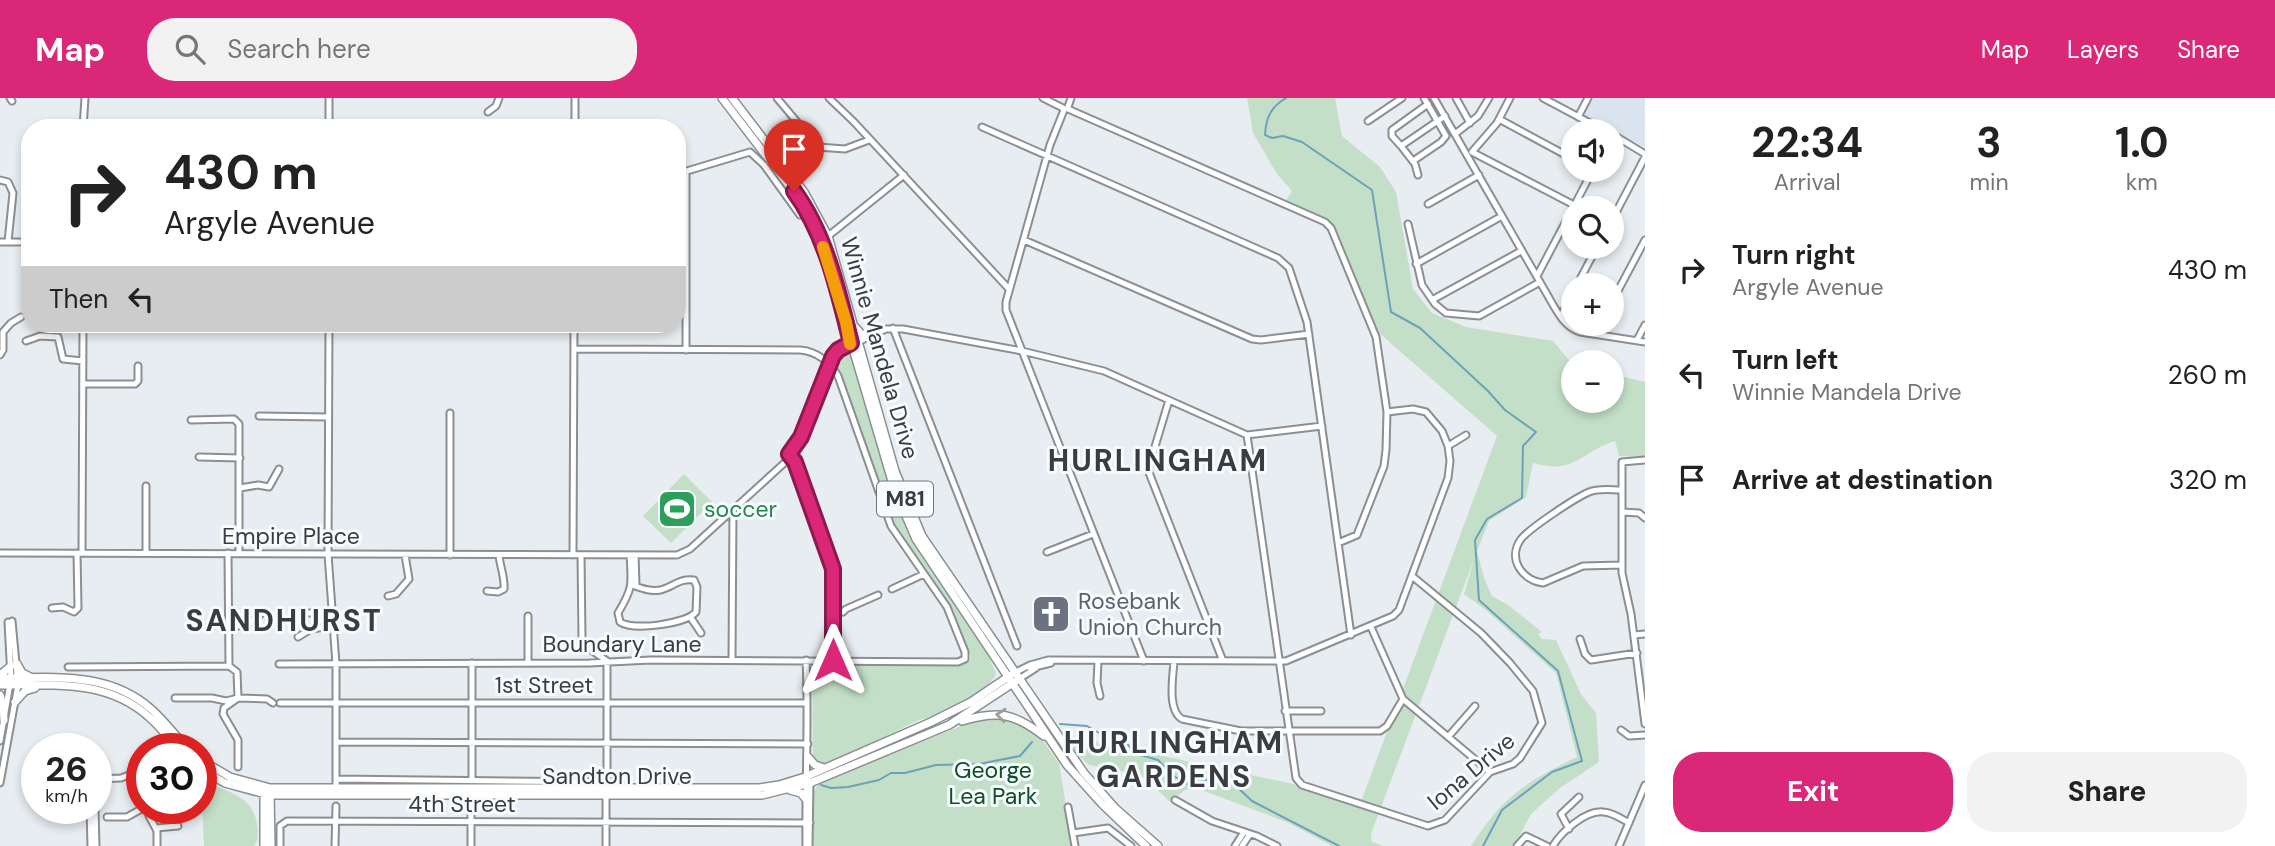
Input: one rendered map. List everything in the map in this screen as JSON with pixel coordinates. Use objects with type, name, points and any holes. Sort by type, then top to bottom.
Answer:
[{"type":"main road","name":"Winnie Mandela Drive","points":[[722,98],[800,200],[825,238],[894,488],[907,522],[923,551],[997,662],[1013,678],[1093,784],[1126,819],[1158,846]]},
{"type":"main road","name":"Winnie Mandela Drive","points":[[732,98],[804,192],[825,238],[852,321],[854,342],[859,350],[901,489],[934,555],[1048,738],[1102,804],[1146,846]]},
{"type":"main road","points":[[852,321],[859,332],[868,336],[859,350]]},
{"type":"main road","points":[[989,690],[998,678],[997,662]]},
{"type":"main road","points":[[0,676],[14,665],[25,675],[38,678]]},
{"type":"main road","points":[[0,676],[14,681],[92,687],[123,698],[150,717],[164,733]]},
{"type":"main road","points":[[0,685],[38,678],[88,679],[118,688],[152,709],[174,733]]},
{"type":"main road","name":"Sandton Drive","points":[[217,779],[245,790],[310,796],[607,789],[751,796],[790,790],[826,768],[951,714],[1013,678]]},
{"type":"main road","name":"Sandton Drive","points":[[217,769],[267,791],[336,784],[751,789],[808,778],[948,725],[1013,678]]},
{"type":"main road","points":[[15,702],[29,689],[60,685]]},
{"type":"main road","points":[[0,695],[4,720]]},
{"type":"main road","points":[[948,725],[1001,713],[1020,720],[1048,738]]},
{"type":"main road","points":[[808,757],[815,765],[826,768]]},
{"type":"main road","points":[[245,790],[256,798],[264,825]]},
{"type":"main road","points":[[790,790],[805,798]]},
{"type":"main road","points":[[267,791],[271,846]]},
{"type":"main road","points":[[263,844],[267,791]]},
{"type":"main road","points":[[270,814],[278,801],[310,796]]},
{"type":"street","points":[[84,119],[85,98]]},
{"type":"street","points":[[329,98],[329,119]]},
{"type":"street","points":[[488,113],[496,106],[499,98]]},
{"type":"street","points":[[575,98],[575,119]]},
{"type":"street","points":[[777,98],[818,146],[845,149],[869,140]]},
{"type":"street","points":[[829,98],[1009,289]]},
{"type":"street","points":[[1043,98],[1325,222],[1332,231],[1376,337],[1387,412],[1387,450],[1376,490],[1357,535],[1338,543]]},
{"type":"street","points":[[1367,121],[1402,98]]},
{"type":"street","points":[[1434,98],[1470,154],[1521,251],[1561,316]]},
{"type":"street","points":[[1456,98],[1469,123]]},
{"type":"street","points":[[1455,134],[1480,114],[1489,98]]},
{"type":"street","points":[[1470,154],[1499,119],[1510,98]]},
{"type":"street","points":[[1544,98],[1582,119]]},
{"type":"street","points":[[1578,117],[1588,98]]},
{"type":"street","points":[[1071,99],[1046,157],[1009,289],[1006,310],[1141,661]]},
{"type":"street","points":[[1413,161],[1445,138],[1426,101],[1392,130],[1392,136],[1413,161],[1418,175]]},
{"type":"street","points":[[1401,146],[1445,116]]},
{"type":"street","points":[[1499,119],[1561,153]]},
{"type":"street","points":[[982,127],[1284,261],[1304,310],[1309,334],[1351,635]]},
{"type":"street","points":[[1624,142],[1645,155],[1624,196]]},
{"type":"street","points":[[686,350],[686,172],[751,152],[800,215]]},
{"type":"street","points":[[1470,154],[1561,199]]},
{"type":"street","points":[[825,238],[904,175]]},
{"type":"street","points":[[1427,204],[1479,175]]},
{"type":"street","points":[[0,180],[8,182],[12,188],[8,242]]},
{"type":"street","points":[[1416,264],[1502,216]]},
{"type":"street","points":[[1408,224],[1422,285],[1432,300],[1446,313],[1476,317],[1538,279],[1561,232]]},
{"type":"street","points":[[1024,240],[1252,339],[1309,334]]},
{"type":"street","points":[[1624,279],[1645,240]]},
{"type":"street","points":[[0,242],[21,242]]},
{"type":"street","points":[[1432,300],[1521,251]]},
{"type":"street","points":[[0,355],[3,350],[2,333],[21,317]]},
{"type":"street","points":[[1637,340],[1645,325]]},
{"type":"street","points":[[732,660],[733,509],[781,467],[790,455],[801,437],[836,352],[868,336],[893,328],[1022,351],[1104,371],[1248,435],[1322,426]]},
{"type":"street","points":[[893,328],[1017,646]]},
{"type":"street","points":[[52,608],[64,607],[74,612],[78,608],[83,333]]},
{"type":"street","points":[[328,333],[328,554],[336,664],[336,784],[472,781],[607,789]]},
{"type":"street","points":[[573,555],[574,333]]},
{"type":"street","points":[[26,341],[40,336],[58,337],[62,359],[83,361]]},
{"type":"street","points":[[1609,336],[1645,342]]},
{"type":"street","points":[[575,349],[806,350],[818,355],[839,379],[891,526],[924,574],[892,589]]},
{"type":"street","points":[[83,384],[135,384],[138,381],[138,366]]},
{"type":"street","points":[[1169,400],[1148,470],[1223,662]]},
{"type":"street","points":[[1013,678],[1035,663],[1057,661],[1223,662],[1294,659],[1371,627],[1397,613],[1448,478],[1450,466],[1448,446],[1437,424],[1426,412],[1413,409],[1387,412]]},
{"type":"street","points":[[450,413],[450,555]]},
{"type":"street","points":[[259,416],[328,417]]},
{"type":"street","points":[[191,420],[234,419],[239,424],[239,553]]},
{"type":"street","name":"Iona Drive","points":[[1248,435],[1294,771],[1301,784],[1424,825],[1445,820],[1490,772],[1513,764],[1520,758],[1542,723],[1531,687],[1485,636],[1412,576]]},
{"type":"street","points":[[1448,446],[1466,435]]},
{"type":"street","points":[[790,455],[831,563],[833,660]]},
{"type":"street","points":[[199,457],[240,458]]},
{"type":"street","points":[[1645,460],[1625,460],[1622,463],[1622,565],[1643,694],[1645,724]]},
{"type":"street","points":[[240,488],[270,486],[279,469]]},
{"type":"street","points":[[146,486],[146,553]]},
{"type":"street","points":[[1622,490],[1589,492],[1523,537],[1516,559],[1517,567],[1524,576],[1546,583],[1583,566],[1622,565]]},
{"type":"street","name":"Empire Place","points":[[0,553],[663,555],[684,553],[733,509]]},
{"type":"street","points":[[1622,512],[1639,513],[1645,518]]},
{"type":"street","points":[[1047,552],[1093,534]]},
{"type":"street","points":[[228,553],[229,666]]},
{"type":"street","points":[[388,596],[396,594],[410,579],[405,555]]},
{"type":"street","points":[[487,591],[498,592],[504,589],[505,579],[500,571],[499,555]]},
{"type":"street","points":[[581,555],[581,636],[583,643],[592,652],[607,661],[606,846]]},
{"type":"street","points":[[633,555],[634,585],[618,613],[618,620],[623,625],[650,626],[691,618],[696,610],[697,587],[694,580],[679,581],[660,590],[646,590],[634,585]]},
{"type":"street","name":"Boundary Lane","points":[[279,664],[964,660],[966,654],[952,618],[924,574]]},
{"type":"street","points":[[833,611],[843,612],[846,608],[878,595]]},
{"type":"street","points":[[295,613],[332,613]]},
{"type":"street","points":[[228,627],[247,625],[260,615]]},
{"type":"street","points":[[528,616],[528,662]]},
{"type":"street","points":[[691,618],[701,633]]},
{"type":"street","points":[[0,783],[15,702],[10,622]]},
{"type":"street","points":[[298,636],[311,629],[333,626]]},
{"type":"street","points":[[1371,627],[1403,699],[1490,772]]},
{"type":"street","points":[[1634,635],[1645,634]]},
{"type":"street","points":[[1580,639],[1585,654],[1591,660],[1637,653]]},
{"type":"street","points":[[589,663],[593,657],[592,652]]},
{"type":"street","points":[[806,660],[807,846]]},
{"type":"street","points":[[1013,678],[1038,666],[1057,661]]},
{"type":"street","points":[[1098,661],[1097,683],[1100,696]]},
{"type":"street","points":[[1174,661],[1173,706],[1178,717],[1241,731],[1380,731],[1387,726],[1403,699]]},
{"type":"street","points":[[472,663],[472,781]]},
{"type":"street","points":[[68,667],[229,666],[237,672],[238,698],[224,708],[223,714],[238,740],[238,767]]},
{"type":"street","points":[[0,741],[14,681]]},
{"type":"street","name":"1st Street","points":[[175,698],[212,698],[226,702],[238,698],[267,699],[277,703],[807,704]]},
{"type":"street","points":[[1448,737],[1475,706]]},
{"type":"street","points":[[1285,710],[1321,711]]},
{"type":"street","points":[[1621,730],[1627,736],[1645,735]]},
{"type":"street","points":[[336,742],[808,744]]},
{"type":"street","points":[[808,778],[805,798],[808,823]]},
{"type":"street","points":[[1619,846],[1645,786]]},
{"type":"street","points":[[1569,829],[1561,814],[1579,797]]},
{"type":"street","points":[[1175,800],[1212,821],[1277,846]]},
{"type":"street","points":[[471,803],[471,846]]},
{"type":"street","points":[[335,846],[336,806]]},
{"type":"street","points":[[1068,807],[1075,846]]},
{"type":"street","points":[[1553,846],[1559,837],[1589,815],[1599,812],[1611,814],[1629,822]]},
{"type":"street","name":"4th Street","points":[[280,846],[282,823],[287,821],[808,823]]},
{"type":"street","points":[[93,824],[94,845]]},
{"type":"street","points":[[154,824],[157,846]]},
{"type":"street","points":[[156,828],[178,825]]},
{"type":"street","points":[[1073,833],[1108,828],[1131,846]]},
{"type":"street","points":[[1235,846],[1247,833]]},
{"type":"street","points":[[1242,846],[1247,833]]},
{"type":"street","points":[[1517,846],[1526,836],[1547,846]]},
{"type":"shaded area","points":[[1591,98],[1645,98],[1645,147],[1624,136],[1624,119],[1592,119],[1582,114]]},
{"type":"green space","points":[[1247,98],[1335,98],[1342,136],[1380,167],[1396,192],[1413,289],[1432,313],[1466,327],[1553,341],[1561,351],[1561,413],[1624,413],[1624,377],[1645,382],[1645,457],[1619,456],[1615,441],[1568,464],[1547,466],[1533,463],[1526,497],[1489,521],[1477,551],[1492,596],[1542,632],[1538,634],[1542,639],[1556,640],[1581,694],[1596,713],[1599,762],[1560,788],[1531,814],[1514,846],[1471,846],[1494,815],[1516,792],[1577,757],[1556,673],[1464,594],[1474,559],[1371,834],[1372,842],[1384,846],[1332,846],[1289,823],[1199,789],[1185,790],[1170,802],[1145,778],[1089,765],[1077,754],[1066,735],[1362,799],[1497,436],[1379,333],[1360,295],[1330,220],[1285,202],[1292,191],[1277,174],[1253,133]]},
{"type":"green space","points":[[847,353],[852,355],[888,479],[903,518],[919,550],[986,650],[996,674],[986,686],[950,709],[919,720],[847,756],[822,765],[813,759],[812,664],[956,665],[969,662],[971,657],[952,610],[894,524],[838,370],[833,364]]},
{"type":"green space","name":"soccer","points":[[684,474],[712,502],[671,543],[643,516]]},
{"type":"green space","name":"George Lea Park","points":[[1015,719],[1040,736],[1059,764],[1073,846],[812,846],[814,791],[819,783],[976,720]]},
{"type":"green space","points":[[217,786],[237,795],[250,806],[257,828],[257,839],[254,846],[204,846],[203,824],[217,824]]},
{"type":"waterway","points":[[1286,98],[1270,113],[1265,135],[1272,138],[1283,136],[1302,142],[1372,190],[1391,312],[1420,328],[1505,410],[1536,432],[1523,446],[1522,498],[1487,519],[1475,540],[1479,600],[1558,671],[1582,761],[1552,772],[1502,810],[1483,846]]},
{"type":"waterway","points":[[1060,724],[1087,726],[1108,738],[1123,740],[1137,754],[1158,760],[1172,775],[1187,784],[1214,778],[1223,779],[1234,784],[1252,801],[1339,846]]},
{"type":"waterway","points":[[821,785],[831,788],[848,787],[879,780],[891,773],[905,773],[936,765],[979,764],[1020,756],[1032,742]]},
{"type":"slow traffic","points":[[823,247],[850,344]]},
{"type":"place","name":"soccer","points":[[677,509]]},
{"type":"place","name":"Rosebank Union Church","points":[[1051,614]]},
{"type":"district","name":"HURLINGHAM","points":[[1158,460]]},
{"type":"district","name":"SANDHURST","points":[[284,620]]},
{"type":"district","name":"HURLINGHAM GARDENS","points":[[1174,759]]},
{"type":"route","points":[[794,191],[814,223],[826,253],[851,343],[834,354],[801,437],[789,454],[795,462],[833,569],[833,660]]}]
